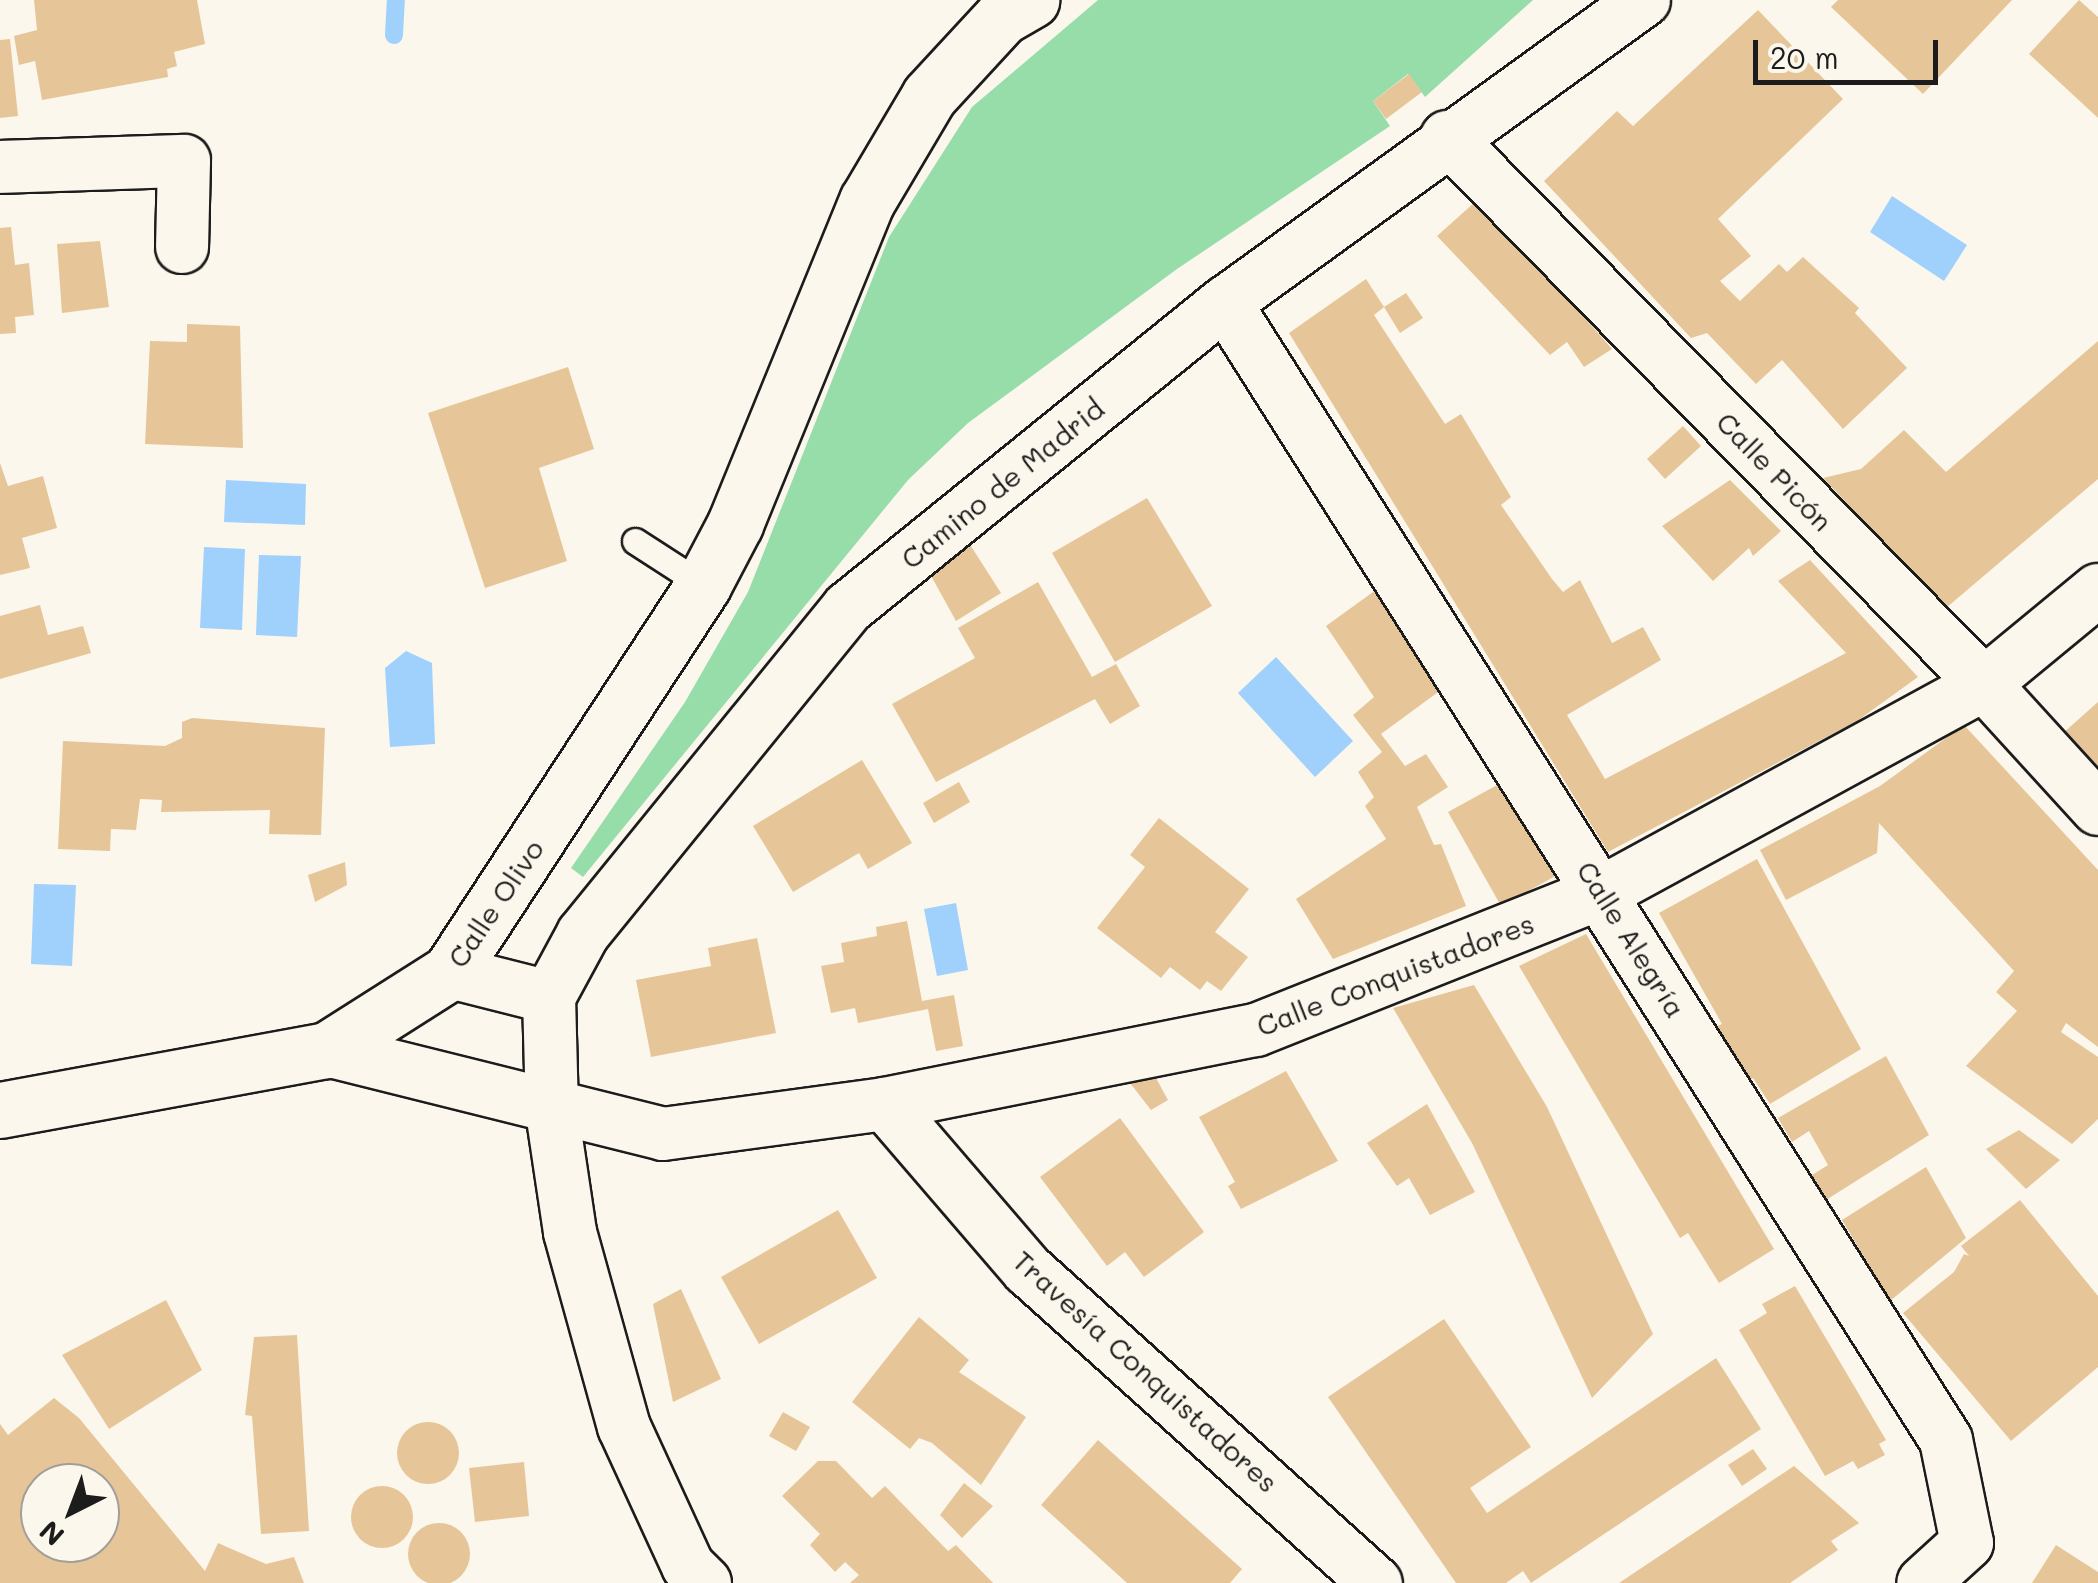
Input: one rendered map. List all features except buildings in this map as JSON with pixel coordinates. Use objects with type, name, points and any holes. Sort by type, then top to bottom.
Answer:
[{"type":"street","name":"Calle Olivo","points":[[0,1110],[347,1052],[450,972],[704,585],[735,524],[867,201],[929,96],[1002,17],[1032,0]]},
{"type":"street","name":"Camino de Madrid","points":[[549,996],[626,876],[848,608],[1225,303],[1621,7]]},
{"type":"street","name":"Calle Picón","points":[[1447,138],[1984,684],[2098,809]]},
{"type":"street","points":[[0,167],[184,161],[182,247]]},
{"type":"street","name":"Calle Alegría","points":[[1225,303],[1603,892],[1946,1440],[1968,1543],[1922,1583]]},
{"type":"street","name":"Calle Conquistadores","points":[[347,1052],[552,1111],[663,1134],[885,1104],[1256,1030],[1603,892],[1984,684],[2098,590]]},
{"type":"street","points":[[450,972],[549,996],[552,1111],[570,1232],[624,1426],[688,1566],[705,1583]]},
{"type":"street","name":"Travesía Conquistadores","points":[[885,1104],[1028,1270],[1376,1583]]},
{"type":"lane","points":[[635,541],[704,585]]},
{"type":"green space","points":[[1098,0],[1533,0],[1425,97],[1408,74],[1373,101],[1390,126],[1177,269],[968,423],[908,480],[583,877],[571,868],[685,702],[748,592],[889,237],[972,107]]},
{"type":"water","points":[[1892,196],[1967,245],[1944,281],[1870,232]]},
{"type":"water","points":[[226,480],[306,484],[305,525],[224,522]]},
{"type":"water","points":[[204,547],[245,549],[242,630],[200,628]]},
{"type":"water","points":[[259,555],[301,556],[297,637],[256,635]]},
{"type":"water","points":[[406,651],[432,663],[435,744],[390,747],[385,668]]},
{"type":"water","points":[[1276,657],[1353,741],[1315,777],[1238,693]]},
{"type":"water","points":[[34,884],[76,885],[72,966],[31,964]]},
{"type":"water","points":[[956,903],[968,970],[937,976],[924,909]]},
{"type":"waterway","points":[[394,35],[396,0]]}]
